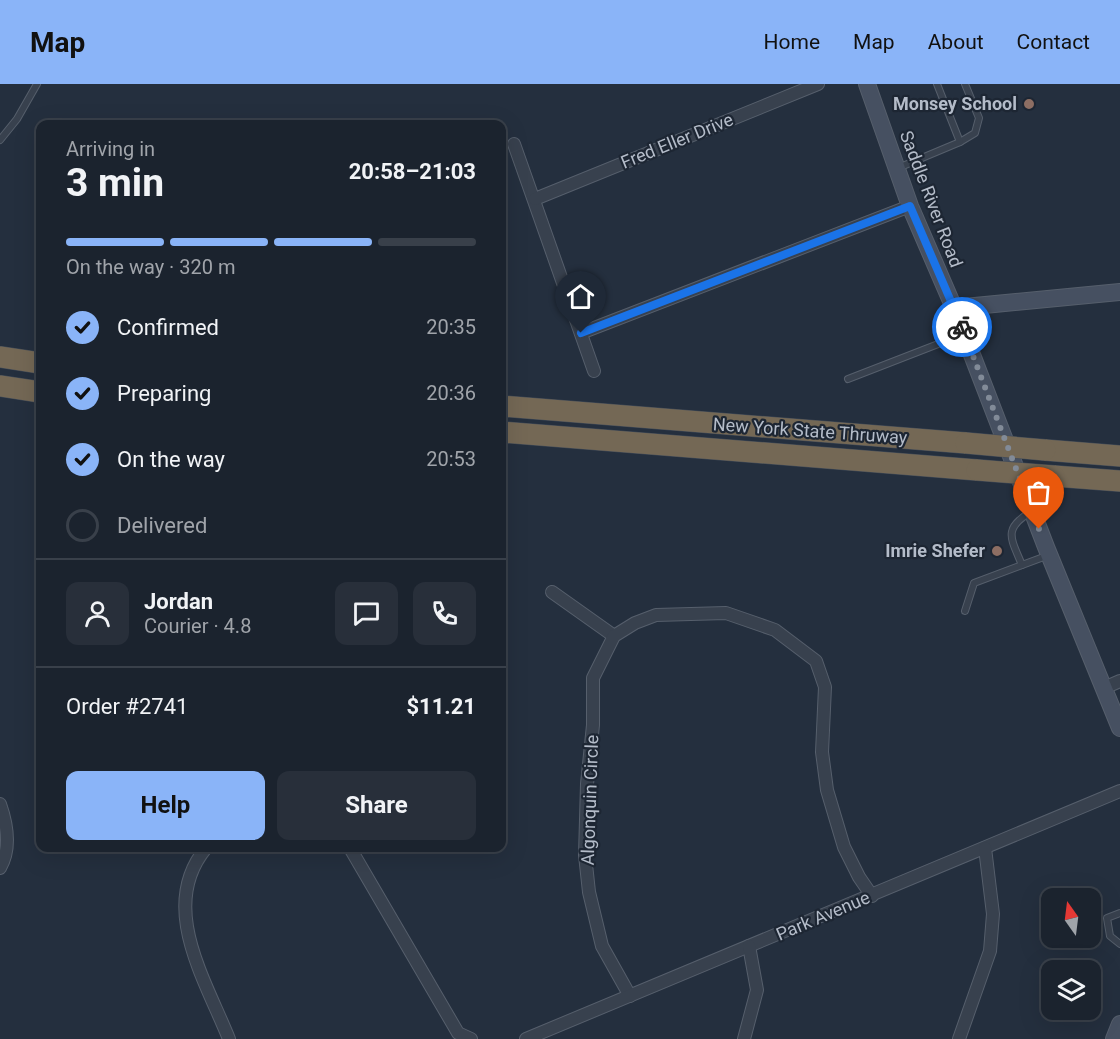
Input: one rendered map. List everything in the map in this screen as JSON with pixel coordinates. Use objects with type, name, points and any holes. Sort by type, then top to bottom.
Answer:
[{"type":"highway","points":[[0,357],[36,362]]},
{"type":"highway","points":[[0,386],[36,392]]},
{"type":"highway","name":"New York State Thruway","points":[[506,406],[1120,456]]},
{"type":"highway","name":"New York State Thruway","points":[[506,432],[1120,481]]},
{"type":"main road","name":"Saddle River Road","points":[[867,84],[910,206],[954,308],[1032,511],[1120,728]]},
{"type":"main road","points":[[954,308],[1120,292]]},
{"type":"main road","points":[[1114,1039],[1120,1024]]},
{"type":"street","name":"Fred Eller Drive","points":[[535,199],[818,84]]},
{"type":"street","points":[[514,144],[594,371]]},
{"type":"street","points":[[581,333],[910,206]]},
{"type":"street","points":[[552,592],[614,636],[635,623],[657,615],[726,613],[775,630],[816,661],[825,687],[822,752],[827,790],[844,847],[859,877],[872,896]]},
{"type":"street","name":"Algonquin Circle","points":[[614,636],[593,678],[593,725],[587,784],[585,855],[589,892],[602,946],[630,996]]},
{"type":"street","points":[[1104,688],[1120,681]]},
{"type":"street","name":"Park Avenue","points":[[526,1039],[1120,791]]},
{"type":"street","points":[[0,804],[7,837],[5,859],[0,868]]},
{"type":"street","points":[[958,1039],[990,951],[993,914],[985,848]]},
{"type":"street","points":[[203,852],[196,861],[187,885],[184,905],[201,977],[229,1039]]},
{"type":"street","points":[[352,852],[458,1032],[471,1039]]},
{"type":"street","points":[[744,1039],[757,990],[749,946]]},
{"type":"lane","points":[[0,140],[17,119],[37,84]]},
{"type":"lane","points":[[937,84],[960,142]]},
{"type":"lane","points":[[898,169],[975,134],[979,121],[965,84]]},
{"type":"lane","points":[[848,378],[964,334]]},
{"type":"lane","points":[[1022,566],[1011,539],[1011,529],[1017,519],[1032,511]]},
{"type":"lane","points":[[965,611],[974,583],[1050,555]]},
{"type":"lane","points":[[1120,913],[1107,918],[1110,936],[1120,944]]},
{"type":"way so far","points":[[962,327],[1039,529]]},
{"type":"place","name":"Monsey School","points":[[1029,104]]},
{"type":"place","name":"Imrie Shefer","points":[[997,551]]},
{"type":"route","points":[[581,333],[910,206],[962,327]]}]
